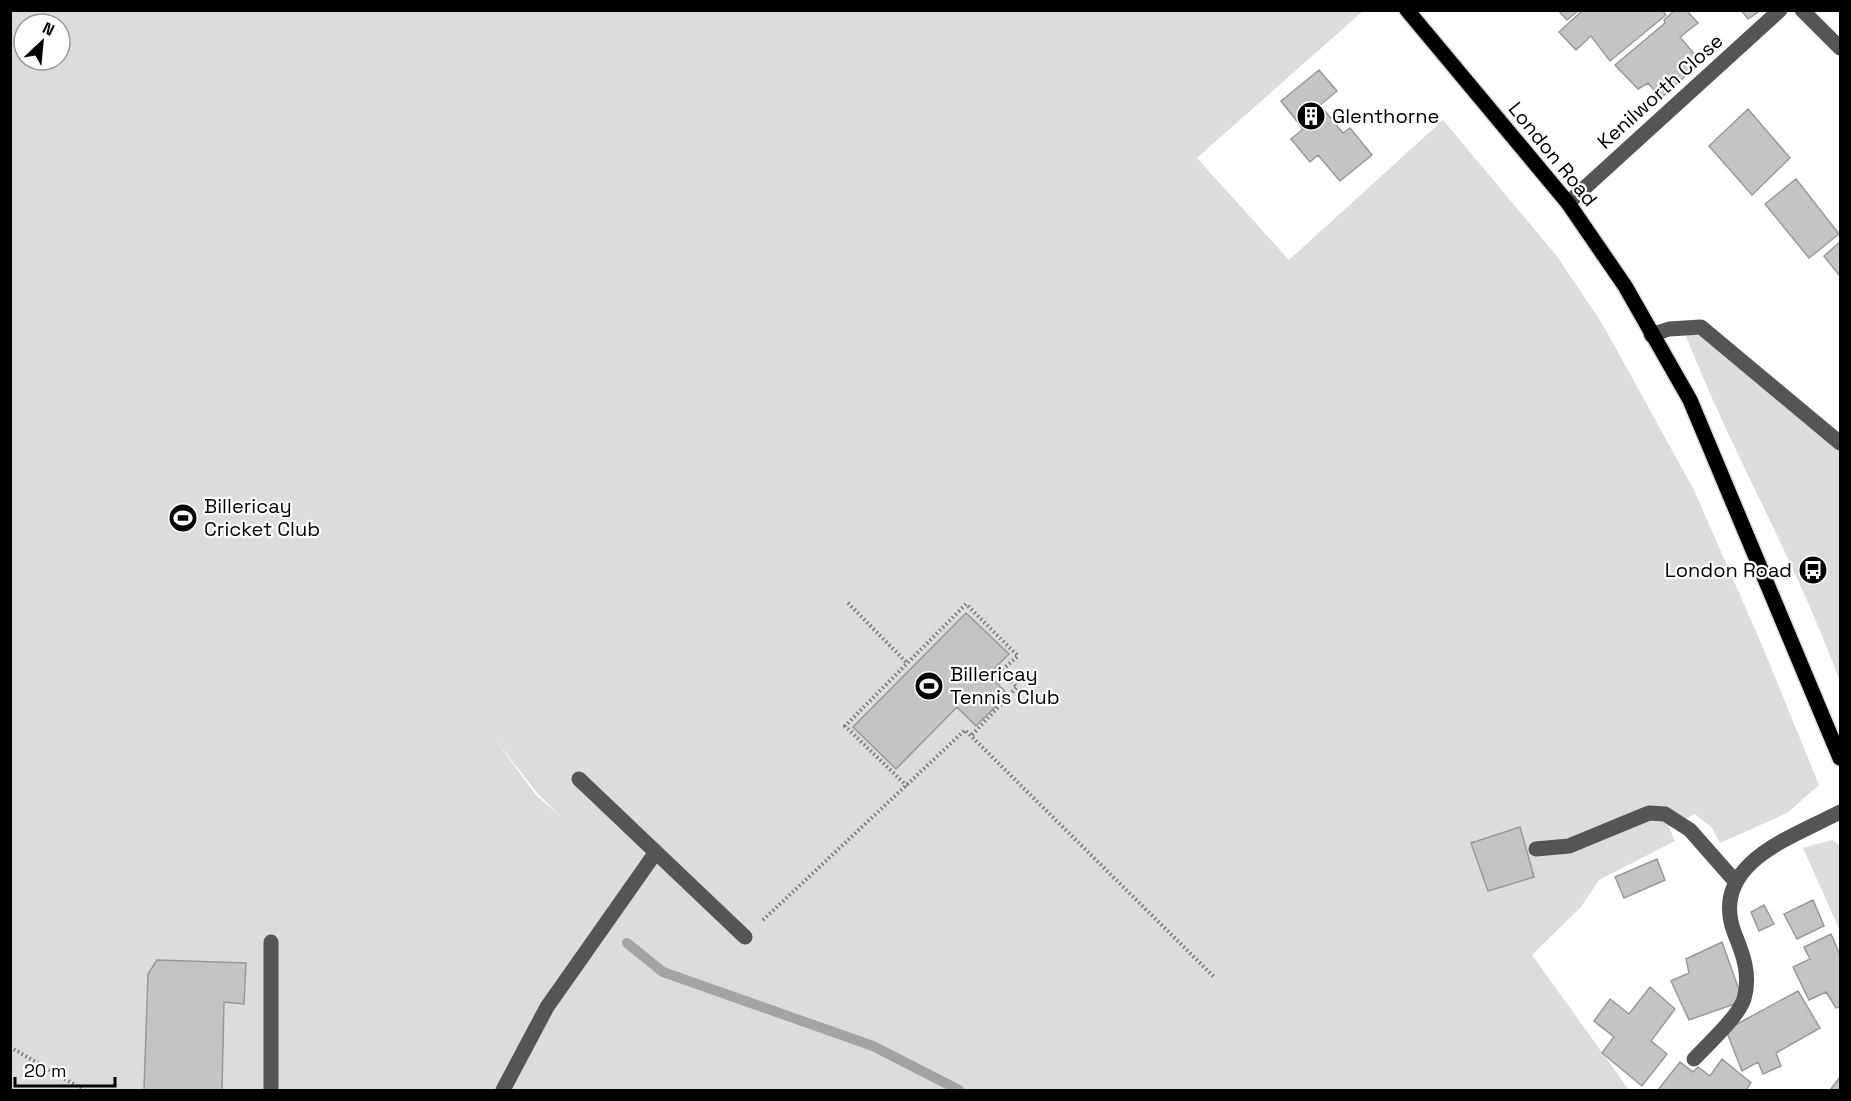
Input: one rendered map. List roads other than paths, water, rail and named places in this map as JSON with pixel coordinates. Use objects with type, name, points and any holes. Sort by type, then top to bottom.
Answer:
[{"type":"main road","name":"London Road","points":[[1407,10],[1568,203],[1625,286],[1690,400],[1840,758]]},
{"type":"street","name":"Kenilworth Close","points":[[1568,203],[1780,10]]},
{"type":"street","points":[[1802,10],[1840,48]]},
{"type":"street","points":[[1651,335],[1669,328],[1701,327],[1840,444]]},
{"type":"street","points":[[579,779],[745,937]]},
{"type":"street","points":[[1694,1059],[1743,1001],[1747,984],[1746,963],[1732,926],[1730,903],[1734,880],[1749,862],[1840,812]]},
{"type":"street","points":[[1536,849],[1569,846],[1649,813],[1665,813],[1690,830],[1734,880]]},
{"type":"street","points":[[503,1090],[547,1007],[656,852]]},
{"type":"street","points":[[271,942],[272,1090]]},
{"type":"waterway","points":[[627,943],[663,972],[873,1046],[959,1090]]},
{"type":"place","name":"Glenthorne","points":[[1311,116]]},
{"type":"place","name":"Billericay Cricket Club","points":[[183,518]]},
{"type":"place","name":"London Road","points":[[1813,570]]},
{"type":"place","name":"Billericay Tennis Club","points":[[929,686]]}]
